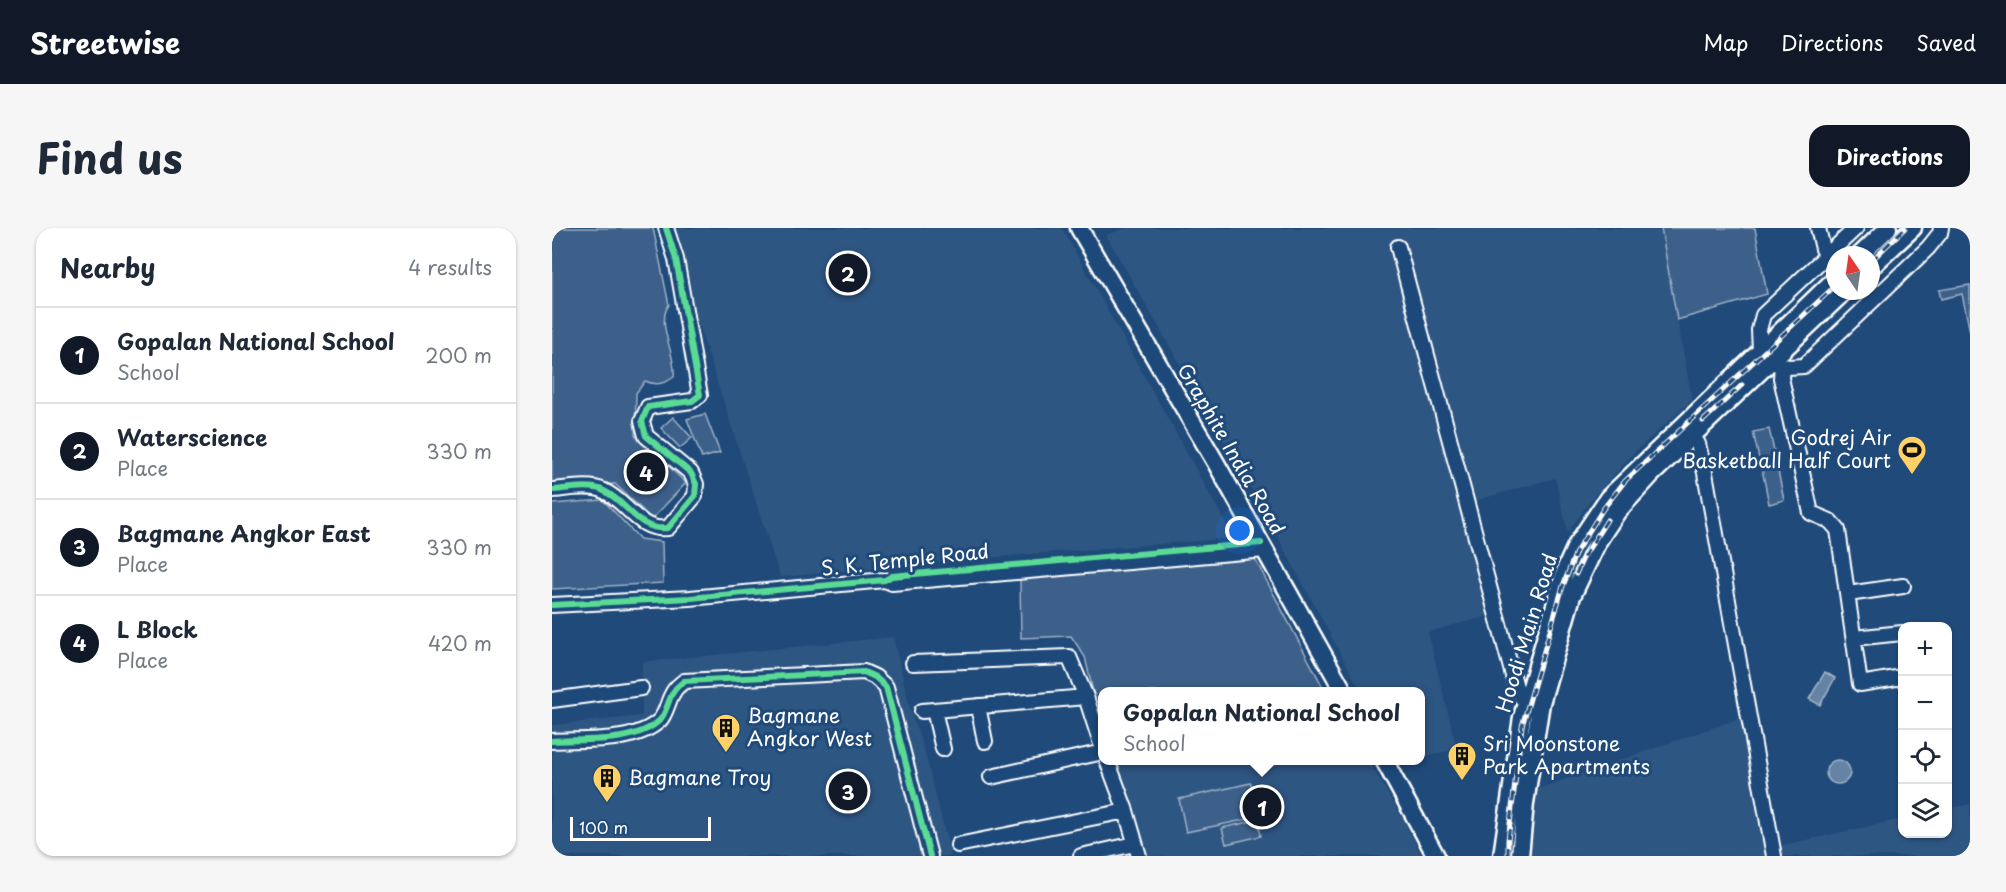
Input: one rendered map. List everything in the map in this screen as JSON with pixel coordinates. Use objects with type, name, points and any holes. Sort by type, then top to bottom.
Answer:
[{"type":"main road","name":"Graphite India Road","points":[[1079,228],[1341,687]]},
{"type":"main road","points":[[1869,246],[1888,228]]},
{"type":"main road","points":[[1880,259],[1913,228]]},
{"type":"main road","name":"Hoodi Main Road","points":[[1502,856],[1522,717],[1566,568],[1575,546],[1608,498],[1771,359],[1826,290]]},
{"type":"main road","name":"Hoodi Main Road","points":[[1521,856],[1525,803],[1541,703],[1572,596],[1598,541],[1617,512],[1651,475],[1835,300]]},
{"type":"main road","points":[[1387,765],[1436,856]]},
{"type":"street","points":[[552,490],[603,490],[646,526],[658,530],[668,528],[695,496],[696,484],[690,473],[646,436],[642,421],[648,407],[692,401],[700,394],[676,259],[666,228]]},
{"type":"street","points":[[1818,228],[1822,249],[1826,254]]},
{"type":"street","points":[[1837,246],[1856,228]]},
{"type":"street","points":[[1771,359],[1804,366],[1928,248],[1940,233],[1941,228]]},
{"type":"street","points":[[1398,247],[1516,687],[1526,702]]},
{"type":"street","points":[[1826,256],[1763,315],[1759,330],[1781,378],[1811,513],[1818,518],[1830,521],[1838,530],[1860,684],[1898,678]]},
{"type":"street","points":[[1693,436],[1698,444],[1705,473],[1774,856]]},
{"type":"street","name":"S. K. Temple Road","points":[[552,605],[690,598],[885,580],[892,583],[1263,547]]},
{"type":"street","points":[[1848,594],[1903,586]]},
{"type":"street","points":[[1854,638],[1898,633]]},
{"type":"street","points":[[913,663],[1069,657],[1086,697],[1098,735]]},
{"type":"street","points":[[552,741],[620,737],[649,728],[661,718],[674,691],[684,681],[864,672],[875,677],[886,687],[930,856]]},
{"type":"street","points":[[552,700],[641,688]]},
{"type":"street","points":[[943,749],[928,710],[1086,697]]},
{"type":"street","points":[[978,706],[985,741]]},
{"type":"street","points":[[991,777],[1098,752]]},
{"type":"street","points":[[1081,856],[1137,850],[1126,811],[1109,765]]},
{"type":"street","points":[[958,845],[1126,811]]},
{"type":"shaded area","points":[[552,228],[653,228],[669,305],[664,321],[673,359],[674,377],[660,384],[645,381],[636,393],[635,435],[686,483],[652,519],[615,484],[552,485]]},
{"type":"shaded area","points":[[672,228],[1062,228],[1234,538],[780,577],[682,273]]},
{"type":"shaded area","points":[[1126,228],[1661,228],[1692,400],[1637,450],[1590,501],[1568,532],[1555,478],[1463,504],[1492,615],[1428,632],[1457,749],[1425,756],[1425,687],[1359,687],[1256,497],[1106,235]]},
{"type":"shaded area","points":[[1661,228],[1755,228],[1767,294],[1677,320]]},
{"type":"shaded area","points":[[1970,285],[1970,332],[1962,294],[1941,299],[1939,290]]},
{"type":"shaded area","points":[[705,414],[720,453],[702,458],[687,419]]},
{"type":"shaded area","points":[[673,417],[692,438],[680,448],[661,428]]},
{"type":"shaded area","points":[[1769,429],[1776,460],[1760,463],[1753,432]]},
{"type":"shaded area","points":[[1776,461],[1784,500],[1769,504],[1761,464]]},
{"type":"shaded area","points":[[603,500],[640,539],[662,542],[663,583],[552,589],[552,504]]},
{"type":"shaded area","points":[[1255,559],[1323,687],[1098,687],[1098,713],[1085,657],[1071,636],[1021,638],[1020,579]]},
{"type":"shaded area","points":[[893,637],[910,709],[925,753],[951,856],[552,856],[552,725],[642,716],[642,662]]},
{"type":"shaded area","points":[[1825,672],[1835,678],[1820,705],[1809,699]]},
{"type":"shaded area","points":[[1743,717],[1772,856],[1528,856],[1535,790]]},
{"type":"shaded area","points":[[1838,760],[1843,761],[1849,767],[1849,777],[1843,783],[1838,784],[1833,783],[1827,777],[1826,772],[1827,767],[1833,761]]},
{"type":"shaded area","points":[[1114,765],[1370,765],[1402,817],[1422,856],[1144,856]]},
{"type":"shaded area","points":[[1251,783],[1258,817],[1186,832],[1179,799]]},
{"type":"shaded area","points":[[1970,804],[1970,856],[1781,856],[1779,846],[1898,820],[1898,838],[1952,838],[1952,808]]},
{"type":"shaded area","points":[[1258,820],[1261,836],[1226,844],[1222,828]]},
{"type":"railway","points":[[1880,252],[1905,228]]},
{"type":"railway","points":[[1508,856],[1522,726],[1563,586],[1576,552],[1603,509],[1625,481],[1826,294]]},
{"type":"railway","points":[[1703,421],[1742,385]]},
{"type":"railway","points":[[1576,574],[1583,558],[1607,520]]},
{"type":"cycle path","points":[[552,490],[579,487],[599,489],[612,496],[641,521],[658,528],[668,528],[695,496],[696,484],[691,473],[646,436],[642,421],[648,407],[692,401],[700,395],[676,259],[666,228]]},
{"type":"cycle path","points":[[552,605],[690,598],[885,580],[892,576],[1261,543]]},
{"type":"cycle path","points":[[552,741],[609,739],[649,728],[660,720],[672,694],[684,681],[864,672],[875,677],[886,687],[930,856]]},
{"type":"place","name":"Waterscience","points":[[848,273]]},
{"type":"place","name":"L Block","points":[[646,472]]},
{"type":"place","name":"Godrej Air Basketball Half Court","points":[[1912,476]]},
{"type":"place","name":"Bagmane Angkor West","points":[[726,754]]},
{"type":"place","name":"Sri Moonstone Park Apartments","points":[[1462,782]]},
{"type":"place","name":"Bagmane Angkor East","points":[[848,791]]},
{"type":"place","name":"Bagmane Troy","points":[[607,804]]},
{"type":"place","name":"Gopalan National School","points":[[1262,807]]}]
